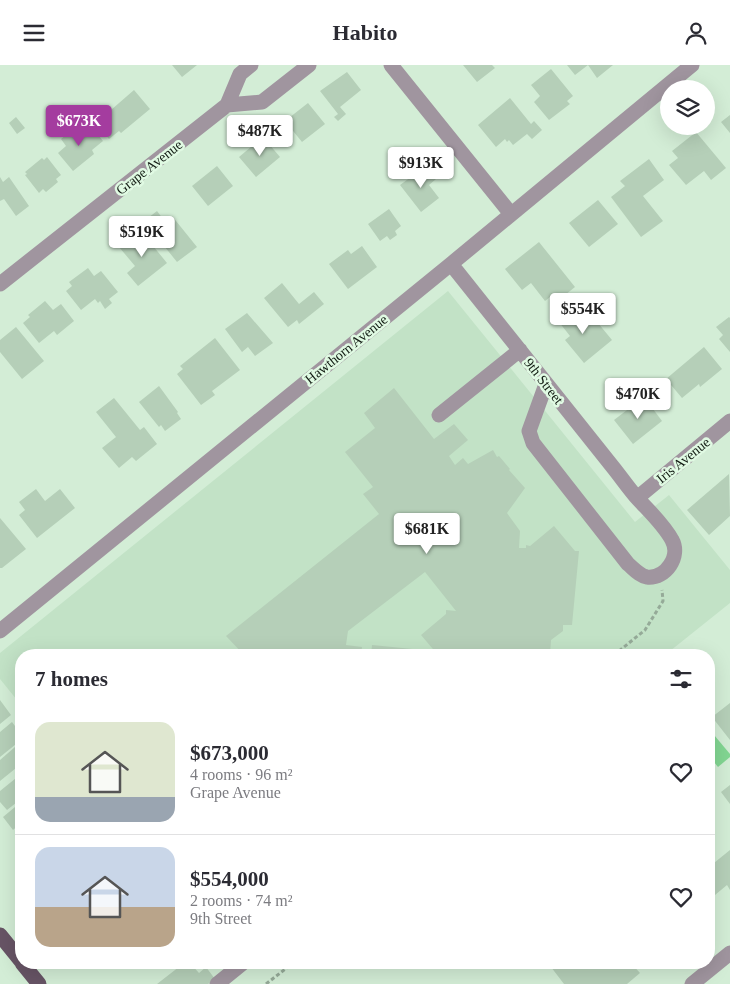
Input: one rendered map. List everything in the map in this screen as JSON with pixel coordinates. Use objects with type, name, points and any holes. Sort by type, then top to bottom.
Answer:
[{"type":"main road","points":[[0,935],[15,953]]},
{"type":"main road","points":[[28,969],[40,984]]},
{"type":"street","name":"Grape Avenue","points":[[0,284],[226,105],[240,74],[251,65]]},
{"type":"street","points":[[226,105],[262,102],[309,65]]},
{"type":"street","points":[[391,65],[511,214]]},
{"type":"street","name":"Hawthorn Avenue","points":[[0,631],[692,65]]},
{"type":"street","name":"9th Street","points":[[451,264],[637,498],[663,526],[673,541],[675,554],[670,565],[660,574]]},
{"type":"street","points":[[439,415],[520,350]]},
{"type":"street","points":[[546,384],[529,431],[533,443],[628,564],[639,573],[648,577],[660,574]]},
{"type":"street","name":"Iris Avenue","points":[[637,498],[730,421]]},
{"type":"street","points":[[715,965],[730,953]]},
{"type":"street","points":[[217,984],[236,969]]},
{"type":"street","points":[[692,984],[710,969]]},
{"type":"path","points":[[621,649],[645,630],[663,601],[660,574]]},
{"type":"path","points":[[266,984],[285,969]]},
{"type":"shaded area","points":[[448,291],[635,522],[669,495],[730,570],[730,603],[672,649],[15,649],[15,698],[0,679],[0,653]]},
{"type":"shaded area","points":[[715,736],[730,754],[730,757],[718,767],[715,763]]},
{"type":"building","points":[[172,65],[197,65],[182,77]]},
{"type":"building","points":[[463,65],[492,65],[495,68],[477,82]]},
{"type":"building","points":[[567,65],[588,65],[575,75]]},
{"type":"building","points":[[588,65],[613,65],[597,78]]},
{"type":"building","points":[[551,69],[573,96],[567,101],[570,104],[549,120],[534,102],[540,96],[531,85]]},
{"type":"building","points":[[347,72],[361,90],[340,107],[346,114],[338,121],[334,117],[338,114],[320,91]]},
{"type":"building","points":[[134,90],[150,109],[121,133],[119,131],[109,139],[96,123]]},
{"type":"building","points":[[510,98],[531,124],[534,121],[542,130],[532,139],[527,134],[513,145],[509,140],[507,142],[505,139],[496,147],[478,125]]},
{"type":"building","points":[[308,103],[325,124],[302,142],[285,121]]},
{"type":"building","points":[[730,115],[730,133],[721,122]]},
{"type":"building","points":[[16,117],[25,128],[17,134],[9,123]]},
{"type":"building","points":[[91,126],[103,141],[92,150],[94,154],[73,171],[58,153],[66,146],[61,139],[76,127],[81,134]]},
{"type":"building","points":[[692,135],[698,135],[726,168],[711,180],[704,171],[686,185],[669,165],[678,158],[672,151]]},
{"type":"building","points":[[263,137],[280,157],[256,177],[239,157]]},
{"type":"building","points":[[47,157],[61,175],[56,179],[58,182],[46,192],[43,189],[39,193],[25,175],[27,174],[25,172],[42,158],[44,160]]},
{"type":"building","points":[[649,159],[664,180],[643,196],[663,221],[641,237],[611,197],[625,186],[620,181]]},
{"type":"building","points":[[217,166],[233,186],[208,206],[192,186]]},
{"type":"building","points":[[426,166],[436,179],[429,185],[439,198],[421,212],[400,185]]},
{"type":"building","points":[[0,177],[3,182],[9,177],[29,206],[16,216],[4,199],[0,201]]},
{"type":"building","points":[[598,200],[618,224],[589,247],[569,223]]},
{"type":"building","points":[[389,209],[401,226],[395,231],[397,235],[390,240],[387,236],[380,241],[368,224]]},
{"type":"building","points":[[157,211],[163,219],[167,220],[172,216],[197,247],[177,262],[144,221]]},
{"type":"building","points":[[140,230],[167,263],[138,286],[127,273],[135,266],[119,247]]},
{"type":"building","points":[[539,242],[575,287],[555,303],[550,297],[545,301],[531,283],[522,290],[505,269]]},
{"type":"building","points":[[362,246],[377,267],[348,289],[329,264],[348,250],[351,254]]},
{"type":"building","points":[[88,268],[94,276],[101,271],[118,292],[109,299],[112,303],[105,309],[100,301],[98,303],[95,299],[81,310],[66,291],[72,286],[69,282]]},
{"type":"building","points":[[282,283],[299,304],[314,292],[324,304],[299,324],[297,320],[288,327],[264,298]]},
{"type":"building","points":[[45,301],[53,310],[61,304],[74,321],[57,335],[54,331],[39,343],[23,323],[30,317],[28,315]]},
{"type":"building","points":[[569,307],[583,325],[593,317],[612,340],[584,363],[565,340],[570,336],[555,317]]},
{"type":"building","points":[[247,313],[273,343],[255,356],[248,347],[242,352],[225,329]]},
{"type":"building","points":[[729,317],[730,352],[719,339],[723,335],[716,327]]},
{"type":"building","points":[[16,327],[44,361],[22,379],[0,352],[0,340]]},
{"type":"building","points":[[215,338],[240,370],[212,391],[215,395],[201,405],[177,374],[183,369],[180,366]]},
{"type":"building","points":[[704,347],[722,369],[700,387],[699,384],[682,398],[666,379]]},
{"type":"building","points":[[159,386],[181,419],[165,431],[161,425],[159,427],[139,402]]},
{"type":"building","points":[[394,388],[434,439],[454,424],[468,440],[449,456],[455,465],[463,458],[468,464],[493,450],[525,488],[507,513],[520,531],[519,548],[526,548],[526,545],[530,546],[554,526],[575,551],[579,551],[572,625],[563,625],[563,631],[551,640],[550,649],[433,649],[421,635],[446,614],[446,610],[456,611],[425,572],[348,631],[346,645],[362,647],[362,649],[238,649],[226,636],[379,514],[363,494],[373,487],[345,452],[375,428],[364,413]]},
{"type":"building","points":[[644,397],[662,421],[633,444],[614,420]]},
{"type":"building","points":[[114,398],[140,430],[144,427],[157,444],[136,461],[132,457],[119,468],[102,448],[116,437],[96,412]]},
{"type":"building","points":[[729,474],[730,516],[709,535],[687,510]]},
{"type":"building","points":[[36,489],[45,501],[60,489],[75,508],[37,538],[19,515],[25,510],[19,502]]},
{"type":"building","points":[[0,518],[26,549],[2,568],[0,568]]},
{"type":"building","points":[[372,645],[413,649],[372,649]]},
{"type":"building","points":[[0,700],[11,715],[0,724]]},
{"type":"building","points":[[730,703],[730,740],[715,721],[715,715]]},
{"type":"building","points":[[12,722],[15,726],[15,745],[0,757],[0,732]]},
{"type":"building","points":[[15,747],[15,769],[0,781],[0,760]]},
{"type":"building","points":[[15,779],[15,804],[7,810],[0,802],[0,791]]},
{"type":"building","points":[[730,785],[730,804],[721,792]]},
{"type":"building","points":[[15,807],[15,828],[13,830],[3,817]]},
{"type":"building","points":[[730,850],[730,890],[727,885],[715,895],[715,862]]},
{"type":"building","points":[[176,969],[195,969],[199,973],[204,969],[208,969],[215,979],[208,984],[157,984]]},
{"type":"building","points":[[553,969],[636,969],[640,973],[627,984],[564,984]]}]
